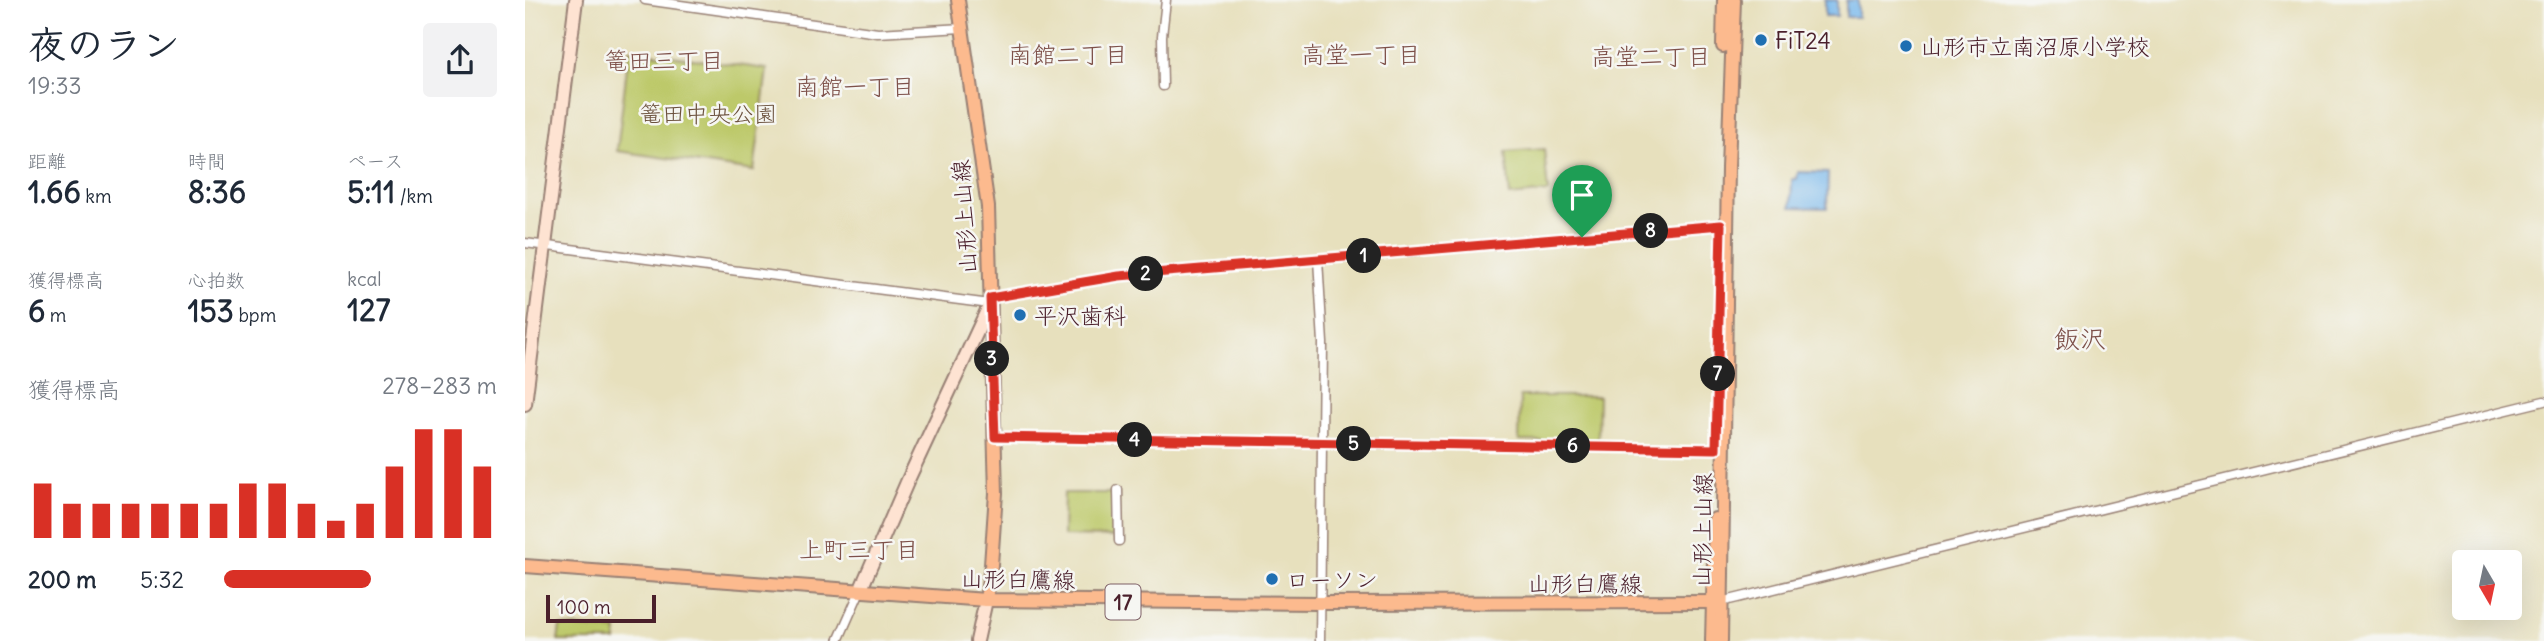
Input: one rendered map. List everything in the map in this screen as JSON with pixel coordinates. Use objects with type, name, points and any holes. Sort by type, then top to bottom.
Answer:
[{"type":"main road","name":"山形上山線","points":[[958,0],[988,207],[996,493],[986,600]]},
{"type":"main road","name":"山形上山線","points":[[1721,641],[1717,603],[1716,449],[1724,0]]},
{"type":"main road","name":"山形上山線","points":[[1712,641],[1717,603],[1734,0]]},
{"type":"main road","name":"山形白鷹線","points":[[525,566],[986,600],[1717,603]]},
{"type":"street","points":[[525,404],[576,0]]},
{"type":"street","points":[[645,0],[878,33],[962,28]]},
{"type":"street","points":[[1163,86],[1162,36],[1166,0]]},
{"type":"street","points":[[525,243],[990,301],[1119,276],[1721,225]]},
{"type":"street","points":[[1318,259],[1324,343],[1320,641]]},
{"type":"street","points":[[838,641],[990,301]]},
{"type":"street","points":[[1717,603],[2544,401]]},
{"type":"street","points":[[995,437],[1716,449]]},
{"type":"street","points":[[1118,490],[1118,541]]},
{"type":"street","points":[[977,641],[986,600]]},
{"type":"green space","name":"篭田中央公園","points":[[629,50],[767,69],[754,171],[617,151]]},
{"type":"green space","points":[[1544,149],[1548,192],[1510,196],[1506,152]]},
{"type":"green space","points":[[1520,396],[1599,396],[1598,442],[1519,441]]},
{"type":"green space","points":[[1064,493],[1113,493],[1117,496],[1117,534],[1113,537],[1063,536]]},
{"type":"green space","points":[[560,626],[617,630],[616,641],[558,641]]},
{"type":"water","points":[[1825,0],[1837,0],[1837,16],[1825,16]]},
{"type":"water","points":[[1846,0],[1858,0],[1858,17],[1846,17]]},
{"type":"water","points":[[1798,172],[1828,173],[1827,208],[1791,207],[1792,179],[1797,179]]},
{"type":"place","name":"FiT24","points":[[1761,40]]},
{"type":"place","name":"山形市立南沼原小学校","points":[[1906,46]]},
{"type":"place","name":"平沢歯科","points":[[1020,315]]},
{"type":"place","name":"ローソン","points":[[1272,579]]},
{"type":"district","name":"南館二丁目","points":[[1068,54]]},
{"type":"district","name":"高堂一丁目","points":[[1361,54]]},
{"type":"district","name":"高堂二丁目","points":[[1651,56]]},
{"type":"district","name":"篭田三丁目","points":[[664,60]]},
{"type":"district","name":"南館一丁目","points":[[855,86]]},
{"type":"district","name":"飯沢","points":[[2080,338]]},
{"type":"district","name":"上町三丁目","points":[[859,549]]},
{"type":"route","points":[[1721,225],[1716,449],[995,437],[990,298],[1119,276],[1582,237],[1721,225]]}]
